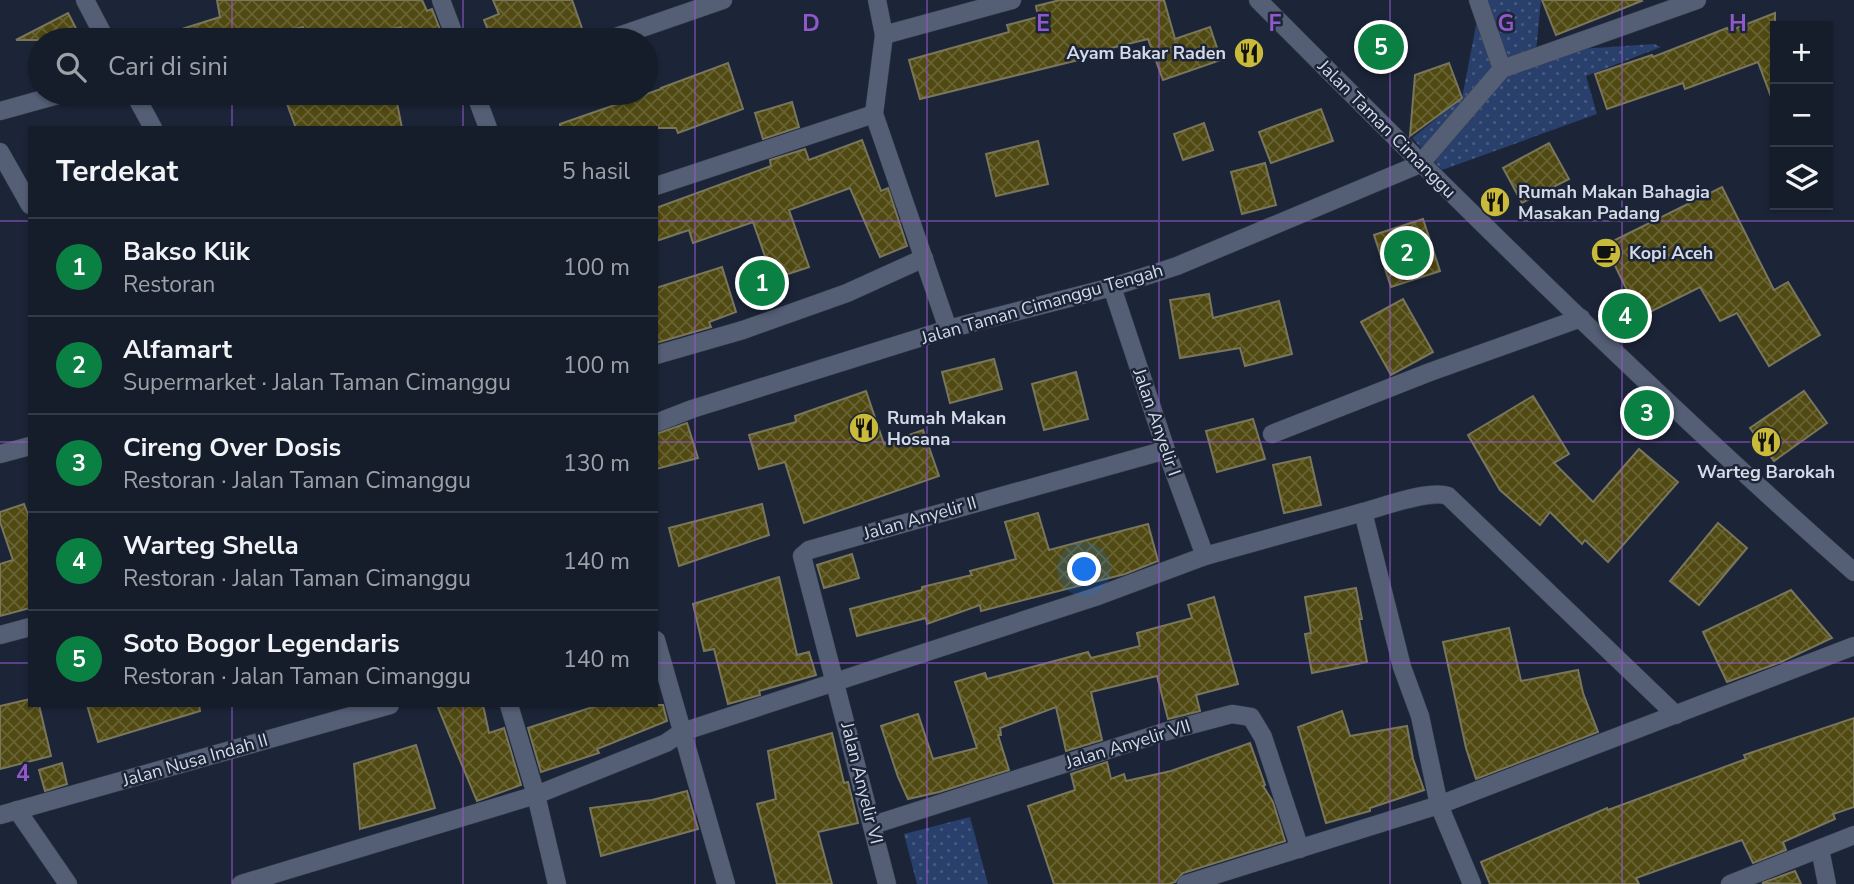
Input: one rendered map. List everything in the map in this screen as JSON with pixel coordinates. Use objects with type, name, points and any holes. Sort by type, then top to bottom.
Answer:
[{"type":"street","points":[[85,0],[100,28]]},
{"type":"street","points":[[440,0],[451,28]]},
{"type":"street","points":[[642,28],[723,0]]},
{"type":"street","points":[[877,0],[884,35],[874,114],[948,329]]},
{"type":"street","points":[[884,35],[1012,0]]},
{"type":"street","name":"Jalan Taman Cimanggu","points":[[1258,0],[1420,164],[1797,522],[1854,572]]},
{"type":"street","points":[[1478,0],[1502,69]]},
{"type":"street","points":[[1420,164],[1502,69],[1697,0]]},
{"type":"street","points":[[0,111],[28,103]]},
{"type":"street","points":[[141,105],[152,126]]},
{"type":"street","points":[[479,105],[487,126]]},
{"type":"street","points":[[658,185],[874,114]]},
{"type":"street","points":[[0,152],[28,201]]},
{"type":"street","name":"Jalan Taman Cimanggu Tengah","points":[[658,422],[692,409],[948,329],[1112,288],[1177,265],[1420,164]]},
{"type":"street","points":[[658,354],[743,330],[847,293],[924,258]]},
{"type":"street","name":"Jalan Anyelir I","points":[[1112,288],[1205,556]]},
{"type":"street","points":[[1272,434],[1430,372],[1581,318]]},
{"type":"street","points":[[2,448],[28,446]]},
{"type":"street","name":"Jalan Anyelir II","points":[[835,681],[804,569],[802,556],[808,550],[1166,450]]},
{"type":"street","points":[[242,884],[536,795],[666,743],[682,732],[1095,597],[1205,556],[1363,512],[1442,494],[1448,496],[1676,715]]},
{"type":"street","points":[[1363,512],[1402,667],[1420,716],[1439,805],[1472,884]]},
{"type":"street","points":[[0,635],[28,628]]},
{"type":"street","points":[[1186,884],[1439,805],[1854,646]]},
{"type":"street","points":[[658,647],[726,884]]},
{"type":"street","name":"Jalan Anyelir VI","points":[[835,681],[887,884]]},
{"type":"street","name":"Jalan Nusa Indah II","points":[[8,812],[383,707]]},
{"type":"street","points":[[510,707],[536,795],[557,884]]},
{"type":"street","name":"Jalan Anyelir VII","points":[[873,825],[1164,732],[1232,715],[1251,717],[1263,737],[1300,849]]},
{"type":"street","points":[[8,812],[68,884]]},
{"type":"street","points":[[1730,884],[1854,835]]},
{"type":"street","points":[[1820,849],[1827,884]]},
{"type":"shaded area","points":[[1481,0],[1541,0],[1536,52],[1654,44],[1661,47],[1586,76],[1597,114],[1442,170],[1412,138],[1462,98]]},
{"type":"shaded area","points":[[970,817],[988,884],[917,884],[904,834]]},
{"type":"building","points":[[217,0],[422,0],[427,11],[432,9],[439,28],[185,28],[220,17]]},
{"type":"building","points":[[493,0],[572,0],[582,28],[487,28],[484,20],[499,14]]},
{"type":"building","points":[[1060,0],[1164,0],[1175,39],[1210,27],[1221,60],[1163,80],[1148,39],[1103,50],[1103,54],[920,99],[909,60],[1009,32],[1007,25],[1038,17],[1036,6]]},
{"type":"building","points":[[1542,0],[1641,0],[1642,1],[1556,35]]},
{"type":"building","points":[[68,13],[76,28],[39,28]]},
{"type":"building","points":[[1775,13],[1775,21],[1770,21],[1770,94],[1758,62],[1685,89],[1683,83],[1607,109],[1595,74],[1652,55],[1653,57],[1727,28],[1729,31]]},
{"type":"building","points":[[28,34],[28,40],[16,40]]},
{"type":"building","points":[[728,63],[743,109],[678,133],[676,128],[658,126],[560,126],[615,105],[658,105],[658,90]]},
{"type":"building","points":[[1449,63],[1462,98],[1410,136],[1415,75]]},
{"type":"building","points":[[792,102],[799,127],[763,139],[755,113]]},
{"type":"building","points":[[287,105],[397,105],[402,126],[295,126]]},
{"type":"building","points":[[1321,109],[1333,141],[1271,163],[1259,132]]},
{"type":"building","points":[[1204,123],[1213,150],[1183,160],[1174,134]]},
{"type":"building","points":[[862,140],[881,191],[888,188],[907,246],[880,257],[850,188],[789,210],[809,267],[773,279],[753,222],[693,243],[689,230],[658,240],[658,207],[771,166],[770,160],[805,149],[809,160]]},
{"type":"building","points":[[1038,141],[1048,184],[996,196],[986,154]]},
{"type":"building","points":[[1549,143],[1569,179],[1522,203],[1503,168]]},
{"type":"building","points":[[1265,163],[1276,205],[1242,214],[1231,172]]},
{"type":"building","points":[[1722,187],[1774,290],[1788,282],[1820,335],[1769,366],[1737,313],[1720,321],[1700,287],[1640,317],[1605,245]]},
{"type":"building","points":[[1423,219],[1440,271],[1391,287],[1374,235]]},
{"type":"building","points":[[722,267],[736,312],[709,322],[711,327],[658,342],[658,287]]},
{"type":"building","points":[[1209,294],[1213,318],[1279,301],[1292,354],[1245,366],[1240,348],[1180,358],[1170,300]]},
{"type":"building","points":[[1403,299],[1433,352],[1391,375],[1361,322]]},
{"type":"building","points":[[994,359],[1002,389],[950,403],[942,372]]},
{"type":"building","points":[[1076,372],[1088,419],[1044,430],[1032,384]]},
{"type":"building","points":[[866,391],[884,444],[923,430],[939,476],[804,523],[785,462],[759,469],[749,435],[796,422],[795,416]]},
{"type":"building","points":[[1804,391],[1827,423],[1774,461],[1750,428]]},
{"type":"building","points":[[1533,396],[1569,454],[1554,463],[1593,502],[1639,449],[1678,482],[1608,562],[1585,540],[1582,544],[1550,512],[1540,525],[1500,490],[1468,435]]},
{"type":"building","points":[[1253,419],[1265,459],[1217,472],[1206,431]]},
{"type":"building","points":[[687,423],[698,458],[658,468],[658,433]]},
{"type":"building","points":[[1310,457],[1321,505],[1284,513],[1273,465]]},
{"type":"building","points":[[24,504],[28,515],[28,609],[0,616],[0,564],[13,560],[0,522],[0,512]]},
{"type":"building","points":[[762,504],[769,535],[679,566],[669,528]]},
{"type":"building","points":[[1038,513],[1049,550],[1148,524],[1158,561],[1125,574],[981,611],[980,605],[927,624],[926,618],[857,636],[850,609],[972,575],[970,571],[1016,559],[1005,522]]},
{"type":"building","points":[[1718,523],[1747,548],[1699,605],[1670,581]]},
{"type":"building","points":[[852,554],[859,578],[824,588],[817,565]]},
{"type":"building","points":[[779,577],[797,655],[809,652],[816,675],[759,691],[760,695],[728,704],[714,649],[704,651],[693,604]]},
{"type":"building","points":[[1356,588],[1367,662],[1312,673],[1305,634],[1311,633],[1305,597]]},
{"type":"building","points":[[1791,590],[1832,638],[1781,662],[1727,682],[1703,632]]},
{"type":"building","points":[[1214,597],[1238,684],[1196,695],[1200,711],[1168,719],[1157,676],[1091,692],[1102,740],[1066,751],[1056,707],[1000,728],[1001,735],[998,735],[1009,770],[908,799],[881,726],[918,714],[933,759],[977,748],[955,682],[985,673],[987,679],[1088,652],[1091,658],[1140,646],[1137,633],[1192,618],[1188,605]]},
{"type":"building","points":[[1509,628],[1521,681],[1578,670],[1583,693],[1598,732],[1476,779],[1466,748],[1443,642]]},
{"type":"building","points":[[28,699],[28,707],[39,707],[51,756],[0,769],[0,706]]},
{"type":"building","points":[[663,705],[667,721],[597,749],[599,753],[541,772],[528,728],[593,707]]},
{"type":"building","points":[[88,707],[199,707],[200,711],[98,742]]},
{"type":"building","points":[[438,707],[483,707],[489,733],[504,728],[521,785],[477,801]]},
{"type":"building","points":[[1342,711],[1350,736],[1407,726],[1413,759],[1424,790],[1370,808],[1370,811],[1326,823],[1298,727]]},
{"type":"building","points":[[1854,718],[1854,807],[1833,814],[1835,819],[1783,842],[1786,850],[1753,863],[1742,840],[1636,878],[1639,884],[1490,884],[1481,862],[1607,808],[1608,810],[1746,759],[1744,755]]},
{"type":"building","points":[[832,733],[844,783],[848,782],[858,823],[818,832],[832,884],[777,884],[757,804],[776,799],[768,751]]},
{"type":"building","points":[[1250,743],[1265,785],[1263,786],[1273,802],[1285,841],[1183,873],[1175,882],[1169,884],[1054,884],[1028,806],[1075,790],[1071,774],[1107,762],[1111,779],[1124,774],[1126,781],[1171,771]]},
{"type":"building","points":[[416,745],[435,808],[360,829],[354,764]]},
{"type":"building","points":[[62,763],[67,784],[45,791],[39,770]]},
{"type":"building","points":[[687,791],[698,829],[601,856],[590,808],[652,800]]},
{"type":"building","points":[[1795,871],[1801,884],[1762,883]]},
{"type":"place","name":"Soto Bogor Legendaris","points":[[1381,47]]},
{"type":"place","name":"Ayam Bakar Raden","points":[[1249,53]]},
{"type":"place","name":"Rumah Makan Bahagia Masakan Padang","points":[[1495,202]]},
{"type":"place","name":"Alfamart","points":[[1407,253]]},
{"type":"place","name":"Kopi Aceh","points":[[1606,253]]},
{"type":"place","name":"Bakso Klik","points":[[762,283]]},
{"type":"place","name":"Warteg Shella","points":[[1625,316]]},
{"type":"place","name":"Cireng Over Dosis","points":[[1647,413]]},
{"type":"place","name":"Rumah Makan Hosana","points":[[864,428]]},
{"type":"place","name":"Warteg Barokah","points":[[1766,442]]}]
